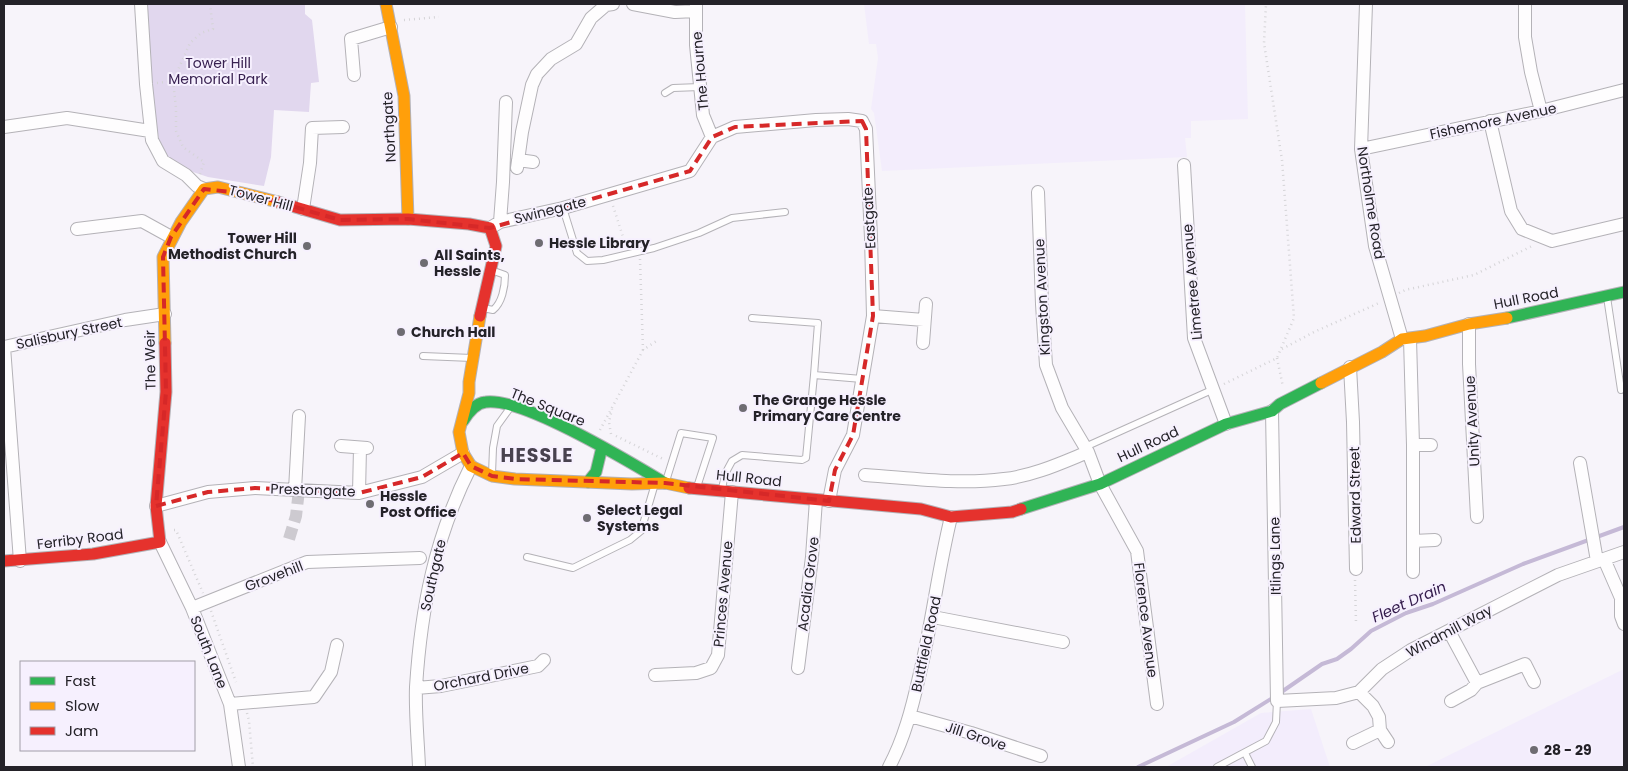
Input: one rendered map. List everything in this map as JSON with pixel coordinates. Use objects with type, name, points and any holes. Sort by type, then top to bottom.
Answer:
[{"type":"street","points":[[141,4],[152,140],[163,161],[186,174],[197,186],[204,189]]},
{"type":"street","name":"Northgate","points":[[386,4],[404,96],[408,219]]},
{"type":"street","points":[[533,162],[518,164],[522,132],[532,85],[537,74],[552,59],[576,44],[591,18],[606,6],[612,4]]},
{"type":"street","points":[[633,4],[675,12],[696,8]]},
{"type":"street","name":"Northolme Road","points":[[1366,4],[1361,149],[1375,246],[1390,298],[1406,339],[1413,445],[1413,572]]},
{"type":"street","points":[[1525,4],[1525,37],[1531,72],[1541,111]]},
{"type":"street","name":"The Hourne","points":[[696,8],[696,45],[703,115],[712,137]]},
{"type":"street","points":[[354,75],[351,39],[390,25]]},
{"type":"street","name":"Fishemore Avenue","points":[[1361,149],[1541,111],[1624,90]]},
{"type":"street","points":[[506,102],[504,173],[495,225],[496,246],[482,308],[469,393],[459,432],[463,453],[471,466],[492,476],[515,479],[660,483]]},
{"type":"street","points":[[4,127],[66,118],[150,130]]},
{"type":"street","name":"Eastgate","points":[[712,137],[735,127],[757,124],[848,119],[862,121],[866,130],[873,316],[853,435],[835,470],[823,501]]},
{"type":"street","points":[[1490,121],[1511,211],[1522,228],[1552,241],[1624,224]]},
{"type":"street","points":[[303,210],[310,164],[312,128],[344,127]]},
{"type":"street","name":"Swinegate","points":[[408,219],[495,225],[563,208],[690,171],[712,137]]},
{"type":"street","name":"Limetree Avenue","points":[[1184,165],[1194,338],[1226,424]]},
{"type":"street","name":"Tower Hill","points":[[204,189],[218,187],[250,194],[340,220],[408,219]]},
{"type":"street","name":"The Weir","points":[[164,537],[156,506],[166,392],[163,257],[170,237],[204,189]]},
{"type":"street","name":"Kingston Avenue","points":[[1038,192],[1046,365],[1062,408],[1086,449],[1100,484]]},
{"type":"street","points":[[77,229],[142,221],[170,237]]},
{"type":"street","name":"Hull Road","points":[[660,483],[697,489],[921,509],[951,517],[1012,512],[1100,484],[1226,424],[1272,411],[1285,401],[1406,339],[1624,292]]},
{"type":"street","points":[[923,343],[926,304]]},
{"type":"street","name":"Salisbury Street","points":[[4,347],[116,322],[165,314]]},
{"type":"street","points":[[873,316],[924,320]]},
{"type":"street","name":"Unity Avenue","points":[[1469,324],[1469,364],[1477,518]]},
{"type":"street","points":[[4,347],[20,561]]},
{"type":"street","name":"Edward Street","points":[[1350,367],[1356,569]]},
{"type":"street","points":[[469,393],[487,402]]},
{"type":"street","points":[[461,424],[473,408],[487,402]]},
{"type":"street","name":"The Square","points":[[487,402],[512,405],[598,444],[660,483]]},
{"type":"street","name":"Itlings Lane","points":[[1272,411],[1277,701]]},
{"type":"street","points":[[295,490],[299,416]]},
{"type":"street","points":[[588,482],[596,472],[598,444]]},
{"type":"street","points":[[1413,445],[1432,445]]},
{"type":"street","points":[[341,446],[363,448],[359,493]]},
{"type":"street","points":[[865,475],[961,482],[1005,479],[1046,469],[1086,449]]},
{"type":"street","name":"Prestongate","points":[[156,506],[208,492],[255,488],[359,493],[422,477],[463,453]]},
{"type":"street","points":[[1580,463],[1594,546],[1621,598],[1621,616],[1624,624]]},
{"type":"street","name":"Southgate","points":[[419,767],[416,688],[425,602],[435,557],[458,492],[471,466]]},
{"type":"street","name":"Florence Avenue","points":[[1100,484],[1137,551],[1157,704]]},
{"type":"street","name":"Princes Avenue","points":[[655,675],[696,673],[711,668],[718,655],[727,491]]},
{"type":"street","name":"Acadia Grove","points":[[798,668],[812,557],[823,501]]},
{"type":"street","name":"Buttfield Road","points":[[889,767],[910,716],[933,617],[951,517]]},
{"type":"street","name":"Ferriby Road","points":[[4,562],[93,554],[164,537]]},
{"type":"street","name":"South Lane","points":[[164,537],[230,704],[239,767]]},
{"type":"street","points":[[1412,541],[1435,540]]},
{"type":"street","name":"Windmill Way","points":[[1359,692],[1382,669],[1411,650],[1558,575],[1624,552]]},
{"type":"street","name":"Grovehill","points":[[192,608],[307,562],[420,558]]},
{"type":"street","points":[[933,617],[1064,642]]},
{"type":"street","points":[[1449,631],[1477,683]]},
{"type":"street","points":[[230,704],[314,696],[331,672],[337,645]]},
{"type":"street","name":"Orchard Drive","points":[[416,688],[441,686],[538,666],[544,660]]},
{"type":"street","points":[[1451,701],[1471,690],[1477,683],[1525,664],[1534,682]]},
{"type":"street","points":[[1277,701],[1336,698],[1359,692],[1373,706],[1379,717],[1380,730],[1388,742]]},
{"type":"street","name":"Jill Grove","points":[[910,716],[971,733],[1041,756]]},
{"type":"street","points":[[1353,743],[1380,730]]},
{"type":"lane","points":[[665,93],[673,88],[700,87]]},
{"type":"lane","points":[[563,208],[578,253],[587,261],[603,260],[639,252],[699,233],[732,218],[785,212]]},
{"type":"lane","points":[[482,308],[493,310],[498,306],[505,282],[505,275],[490,270]]},
{"type":"lane","points":[[1606,296],[1620,390]]},
{"type":"lane","points":[[727,491],[725,474],[732,461],[742,455],[802,460],[806,458],[818,323],[752,318]]},
{"type":"lane","points":[[423,356],[473,358]]},
{"type":"lane","points":[[814,376],[862,379]]},
{"type":"lane","points":[[1086,449],[1214,388]]},
{"type":"lane","points":[[492,476],[493,448],[497,426],[512,405]]},
{"type":"lane","points":[[527,557],[573,568],[630,540],[641,531],[681,433],[713,438],[697,489]]},
{"type":"lane","points":[[1217,767],[1266,741],[1276,722],[1277,701]]},
{"type":"lane","points":[[1245,753],[1252,767]]},
{"type":"path","points":[[204,162],[183,148],[176,131],[173,81],[190,43],[200,33],[212,29],[210,4]]},
{"type":"path","points":[[1266,4],[1264,43],[1282,160],[1294,318],[1277,358],[1285,401]]},
{"type":"path","points":[[390,25],[423,17],[439,17]]},
{"type":"path","points":[[610,195],[626,246],[638,244],[643,350]]},
{"type":"path","points":[[1281,349],[1405,290],[1474,275],[1545,238]]},
{"type":"path","points":[[598,444],[612,409],[643,350],[658,340]]},
{"type":"path","points":[[1214,388],[1277,358]]},
{"type":"path","points":[[164,537],[176,530],[207,601]]},
{"type":"path","points":[[1356,569],[1356,623]]},
{"type":"path","points":[[210,610],[236,684]]},
{"type":"path","points":[[246,712],[249,721],[253,767]]},
{"type":"highlighted area","points":[[862,121],[866,129],[873,316],[853,435],[835,470],[829,501],[665,483],[515,479],[492,476],[471,466],[463,453],[422,477],[359,493],[255,488],[208,492],[156,506],[166,392],[163,257],[171,237],[204,189],[250,194],[340,220],[408,219],[490,228],[690,171],[712,137],[735,127]]},
{"type":"shaded area","points":[[864,4],[1245,4],[1248,119],[1191,121],[1191,138],[1185,138],[1187,157],[882,171],[874,113],[871,109],[878,58],[876,44],[869,44]]},
{"type":"shaded area","points":[[1624,669],[1624,767],[1425,767]]},
{"type":"shaded area","points":[[1311,709],[1330,767],[1166,767],[1261,713]]},
{"type":"green space","name":"Tower Hill Memorial Park","points":[[147,4],[305,4],[305,14],[312,20],[319,82],[311,83],[309,112],[274,110],[271,157],[264,186],[208,177],[193,172],[171,161],[161,150],[152,101]]},
{"type":"waterway","name":"Fleet Drain","points":[[1280,693],[1322,664],[1337,659],[1371,631],[1406,613],[1433,604],[1523,564],[1624,527]]},
{"type":"waterway","name":"Fleet Drain","points":[[1138,767],[1234,722],[1274,697]]},
{"type":"tunnel","points":[[289,539],[296,516],[299,490]]},
{"type":"traffic: fast","points":[[1507,318],[1624,292]]},
{"type":"traffic: fast","points":[[1021,509],[1100,484],[1226,424],[1272,411],[1280,404],[1321,383]]},
{"type":"traffic: fast","points":[[463,421],[475,406],[486,402],[503,403],[550,420],[665,483]]},
{"type":"traffic: fast","points":[[588,482],[596,472],[602,447]]},
{"type":"traffic: slow","points":[[386,4],[404,96],[408,219]]},
{"type":"traffic: slow","points":[[165,343],[163,257],[181,222],[204,189],[218,187],[278,202]]},
{"type":"traffic: slow","points":[[480,316],[469,382],[469,393],[459,432],[463,453],[471,466],[492,476],[515,479],[632,484],[665,483],[689,488]]},
{"type":"traffic: slow","points":[[1321,383],[1382,352],[1402,339],[1425,336],[1469,324],[1507,318]]},
{"type":"traffic: jam","points":[[278,202],[340,220],[408,219],[469,224],[490,228],[496,246],[480,316]]},
{"type":"traffic: jam","points":[[4,561],[93,554],[160,542],[156,506],[166,392],[165,343]]},
{"type":"traffic: jam","points":[[689,488],[921,509],[951,517],[1012,512],[1021,509]]},
{"type":"place","name":"Hessle Library","points":[[539,243]]},
{"type":"place","name":"Tower Hill Methodist Church","points":[[307,246]]},
{"type":"place","name":"All Saints, Hessle","points":[[424,263]]},
{"type":"place","name":"Church Hall","points":[[401,332]]},
{"type":"place","name":"The Grange Hessle Primary Care Centre","points":[[743,408]]},
{"type":"place","name":"Hessle Post Office","points":[[370,504]]},
{"type":"place","name":"Select Legal Systems","points":[[587,518]]},
{"type":"place","name":"28 - 29","points":[[1534,750]]},
{"type":"district","name":"HESSLE","points":[[537,455]]}]
